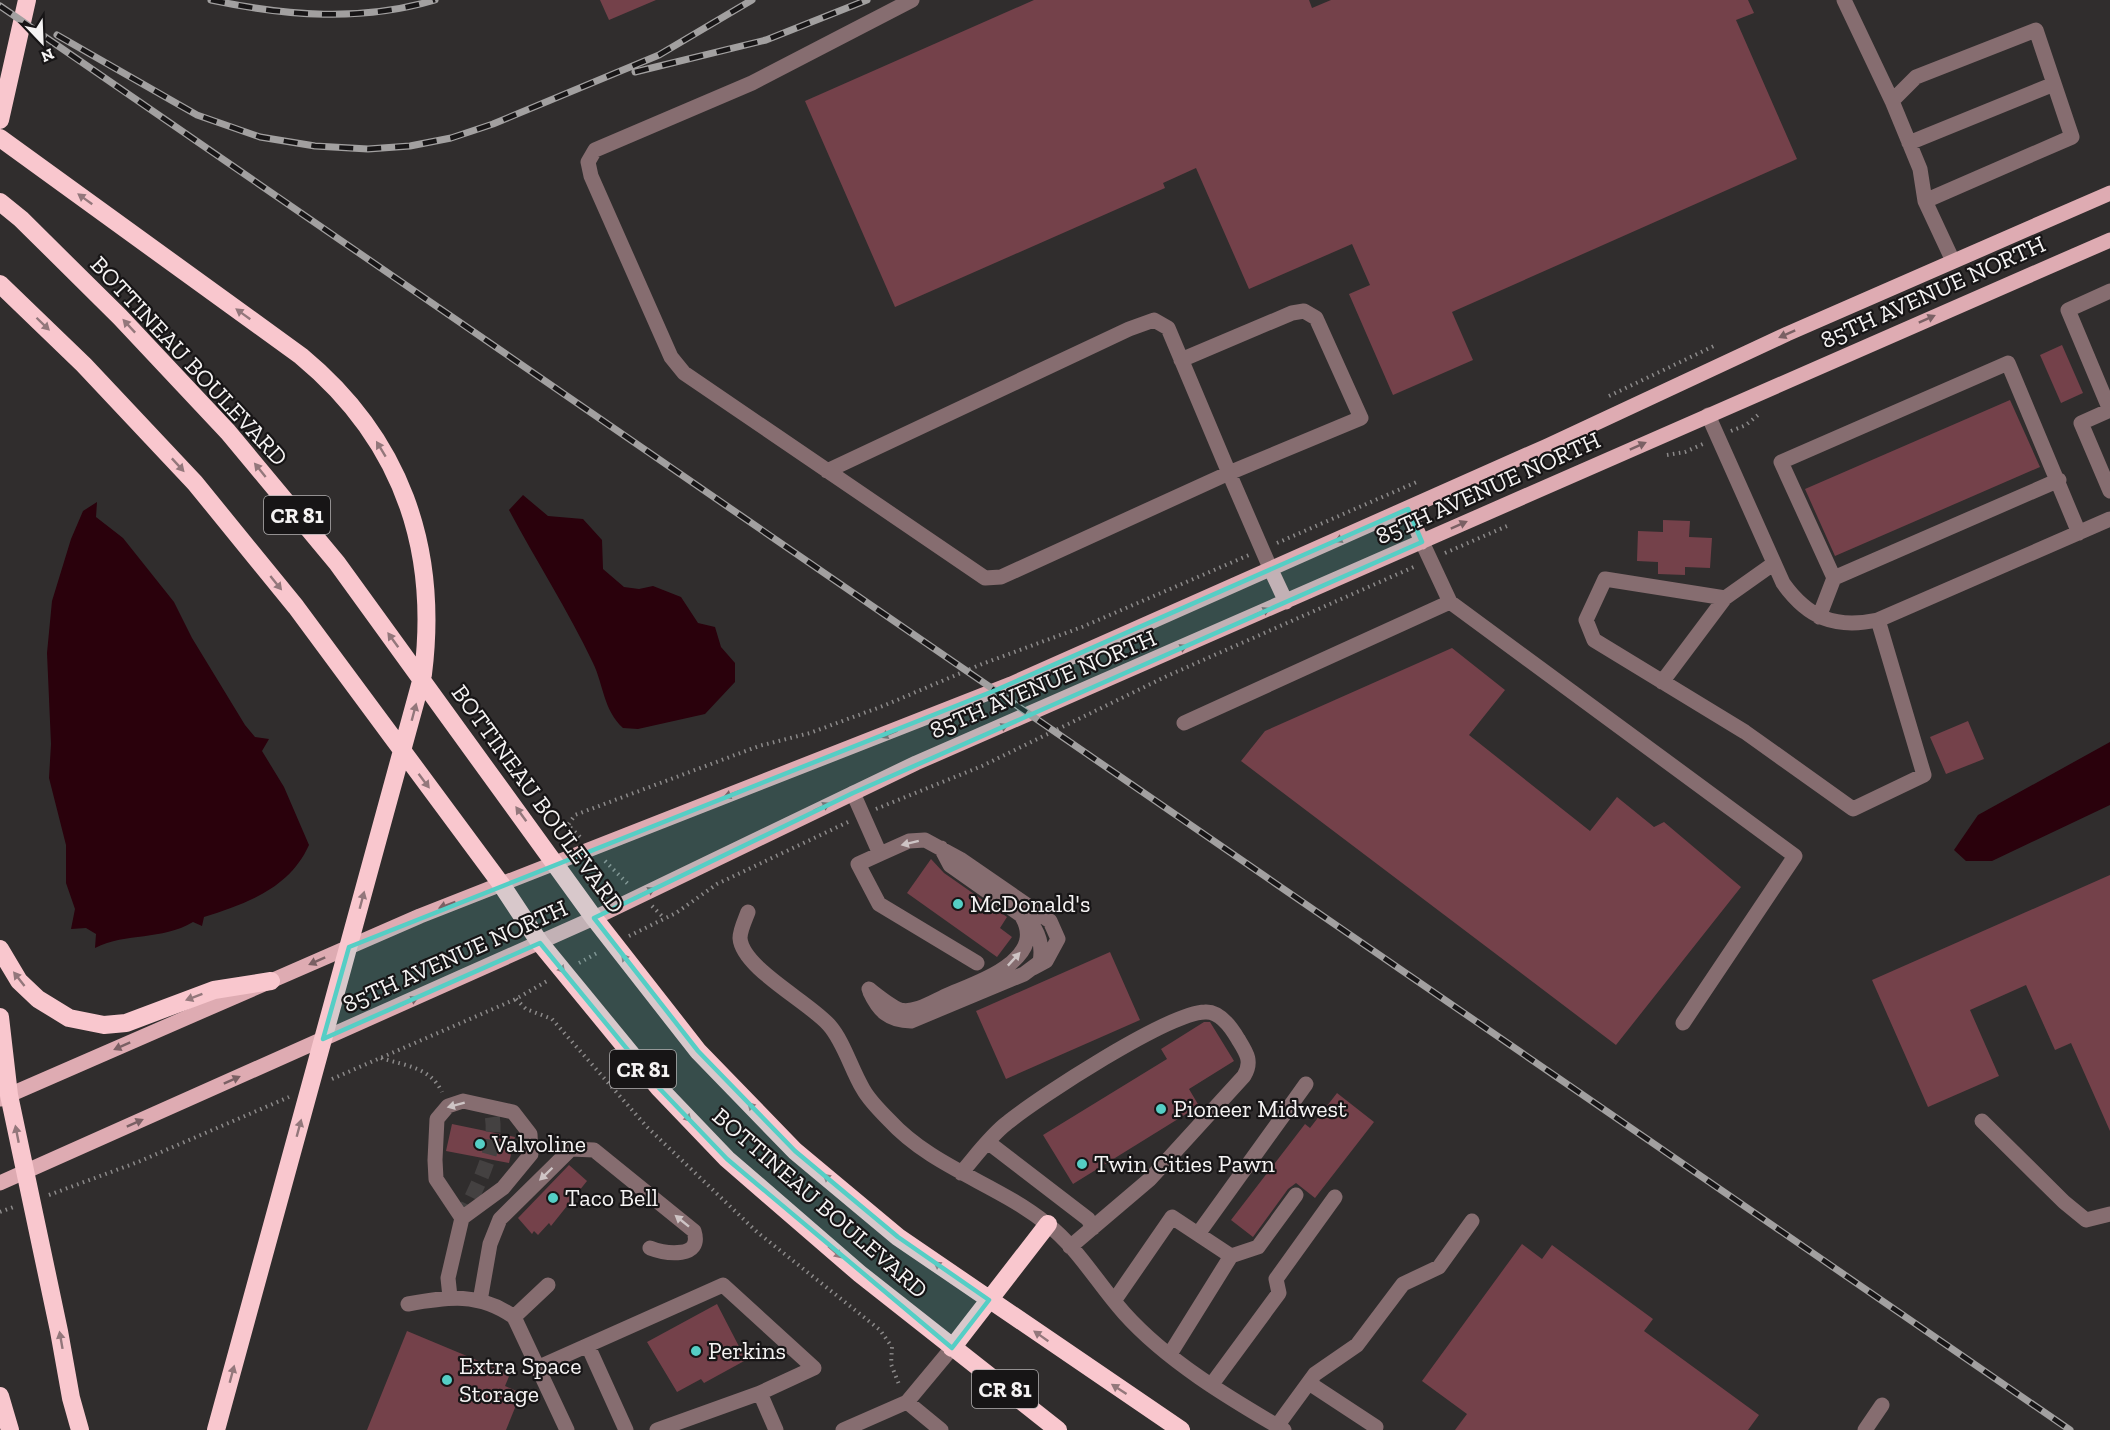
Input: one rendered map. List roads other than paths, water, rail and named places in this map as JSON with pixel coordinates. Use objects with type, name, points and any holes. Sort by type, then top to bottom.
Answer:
[{"type":"highway","points":[[0,120],[27,0]]},
{"type":"highway","points":[[0,138],[301,356],[332,382],[363,419],[391,465],[407,501],[419,545],[425,585],[428,632],[423,674],[216,1430]]},
{"type":"highway","name":"BOTTINEAU BOULEVARD","points":[[0,202],[21,219],[120,318],[228,432],[337,563],[594,918],[698,1052],[795,1151],[898,1237],[1181,1430]]},
{"type":"highway","name":"BOTTINEAU BOULEVARD","points":[[0,284],[84,365],[195,483],[296,607],[501,884],[540,943],[659,1088],[727,1159],[860,1274],[952,1348]]},
{"type":"highway","points":[[0,949],[19,981],[38,999],[69,1018],[95,1024],[126,1023],[214,990],[271,981]]},
{"type":"highway","points":[[0,1017],[4,1097],[24,1173],[59,1331],[70,1398],[80,1430]]},
{"type":"highway","points":[[952,1348],[1048,1224]]},
{"type":"highway","name":"CR 81","points":[[952,1348],[1058,1430]]},
{"type":"highway","points":[[0,1396],[10,1430]]},
{"type":"main road","name":"85TH AVENUE NORTH","points":[[4,1097],[420,916],[996,690],[1407,509],[1787,334],[2110,193]]},
{"type":"main road","name":"85TH AVENUE NORTH","points":[[0,1183],[540,943],[853,792],[2110,240]]},
{"type":"main road","points":[[1407,509],[1422,542]]},
{"type":"main road","points":[[1271,570],[1286,602]]},
{"type":"street","points":[[912,0],[752,83],[595,150],[588,162],[591,176],[671,357],[684,373],[985,578],[1001,577],[1229,473],[1361,418],[1316,318],[1304,311],[1292,313],[1181,360]]},
{"type":"street","points":[[1844,0],[1892,101],[1920,169],[1925,201],[1953,261]]},
{"type":"street","points":[[1892,101],[1916,76],[2036,30],[2072,137],[1925,201]]},
{"type":"street","points":[[1909,143],[2054,84]]},
{"type":"street","points":[[2108,482],[2081,423],[2110,410],[2068,310],[2110,291]]},
{"type":"street","points":[[827,471],[1129,329],[1154,320],[1168,328],[1271,570]]},
{"type":"street","points":[[1834,578],[1781,462],[2008,363],[2059,480],[2079,533]]},
{"type":"street","points":[[1708,415],[1773,564],[1796,601],[1819,617],[1845,625],[1878,620],[2110,519]]},
{"type":"street","points":[[1819,617],[1834,578],[2059,480]]},
{"type":"street","points":[[1422,542],[1450,602],[1796,856],[1683,1023]]},
{"type":"street","points":[[1662,682],[1725,598],[1773,564]]},
{"type":"street","points":[[1725,598],[1605,579],[1586,620],[1594,640],[1745,732],[1853,809],[1924,775],[1878,620]]},
{"type":"street","points":[[1184,723],[1450,602]]},
{"type":"street","points":[[853,792],[880,854]]},
{"type":"street","points":[[977,963],[879,904],[858,864],[909,841],[925,840],[941,848],[1050,921],[1058,939],[1046,961],[1033,968],[911,1021],[899,1021],[878,1009],[869,990],[900,1010],[908,1010],[983,980],[1010,964],[1025,945],[1027,924],[1021,915]]},
{"type":"street","points":[[941,848],[950,866],[1030,922],[1040,941],[1042,951],[1040,962],[1033,968]]},
{"type":"street","points":[[748,912],[740,935],[742,950],[764,972],[829,1025],[864,1091],[890,1121],[924,1150],[1017,1203],[1048,1224],[1150,1339],[1212,1384],[1280,1428],[1315,1374],[1357,1345],[1403,1284],[1439,1267],[1472,1221]]},
{"type":"street","points":[[961,1173],[1005,1124],[1062,1086],[1146,1035],[1187,1015],[1206,1011],[1216,1014],[1230,1026],[1249,1056],[1249,1068],[1218,1107],[1150,1179],[1070,1247]]},
{"type":"street","points":[[1198,1234],[1306,1084]]},
{"type":"street","points":[[450,1297],[448,1278],[462,1218],[502,1188],[531,1154],[530,1134],[513,1112],[463,1101],[448,1106],[437,1119],[436,1179],[462,1218]]},
{"type":"street","points":[[1982,1121],[2064,1203],[2086,1221],[2110,1214]]},
{"type":"street","points":[[989,1143],[1088,1219],[1093,1228]]},
{"type":"street","points":[[480,1301],[490,1244],[500,1219],[571,1149],[594,1150],[694,1231],[697,1240],[694,1248],[686,1252],[664,1253],[650,1248]]},
{"type":"street","points":[[1170,1354],[1231,1256],[1258,1247],[1296,1195]]},
{"type":"street","points":[[1212,1384],[1280,1293],[1276,1279],[1335,1197]]},
{"type":"street","points":[[1114,1301],[1172,1217],[1231,1256]]},
{"type":"street","points":[[514,1317],[548,1285]]},
{"type":"street","points":[[539,1367],[723,1285],[814,1368],[760,1393],[657,1430]]},
{"type":"street","points":[[408,1304],[450,1297],[498,1306],[514,1317],[567,1430]]},
{"type":"street","points":[[588,1346],[626,1430]]},
{"type":"street","points":[[843,1430],[907,1402],[952,1348]]},
{"type":"street","points":[[1309,1383],[1376,1427]]},
{"type":"street","points":[[760,1393],[776,1430]]},
{"type":"street","points":[[907,1402],[941,1430]]},
{"type":"street","points":[[1865,1430],[1882,1405]]},
{"type":"tunnel","points":[[462,1218],[481,1178],[490,1150],[493,1135],[490,1107]]},
{"type":"railway","points":[[211,0],[268,10],[324,14],[379,12],[435,0]]},
{"type":"railway","points":[[57,35],[197,115],[260,137],[315,146],[368,149],[410,146],[451,138],[493,124],[659,55],[752,0]]},
{"type":"railway","points":[[635,72],[766,40],[867,0]]},
{"type":"railway","points":[[0,6],[2070,1430]]},
{"type":"place","name":"McDonald's","points":[[958,904]]},
{"type":"place","name":"Pioneer Midwest","points":[[1161,1109]]},
{"type":"place","name":"Valvoline","points":[[480,1144]]},
{"type":"place","name":"Twin Cities Pawn","points":[[1082,1164]]},
{"type":"place","name":"Taco Bell","points":[[553,1198]]},
{"type":"place","name":"Perkins","points":[[696,1351]]},
{"type":"place","name":"Extra Space Storage","points":[[447,1380]]}]
